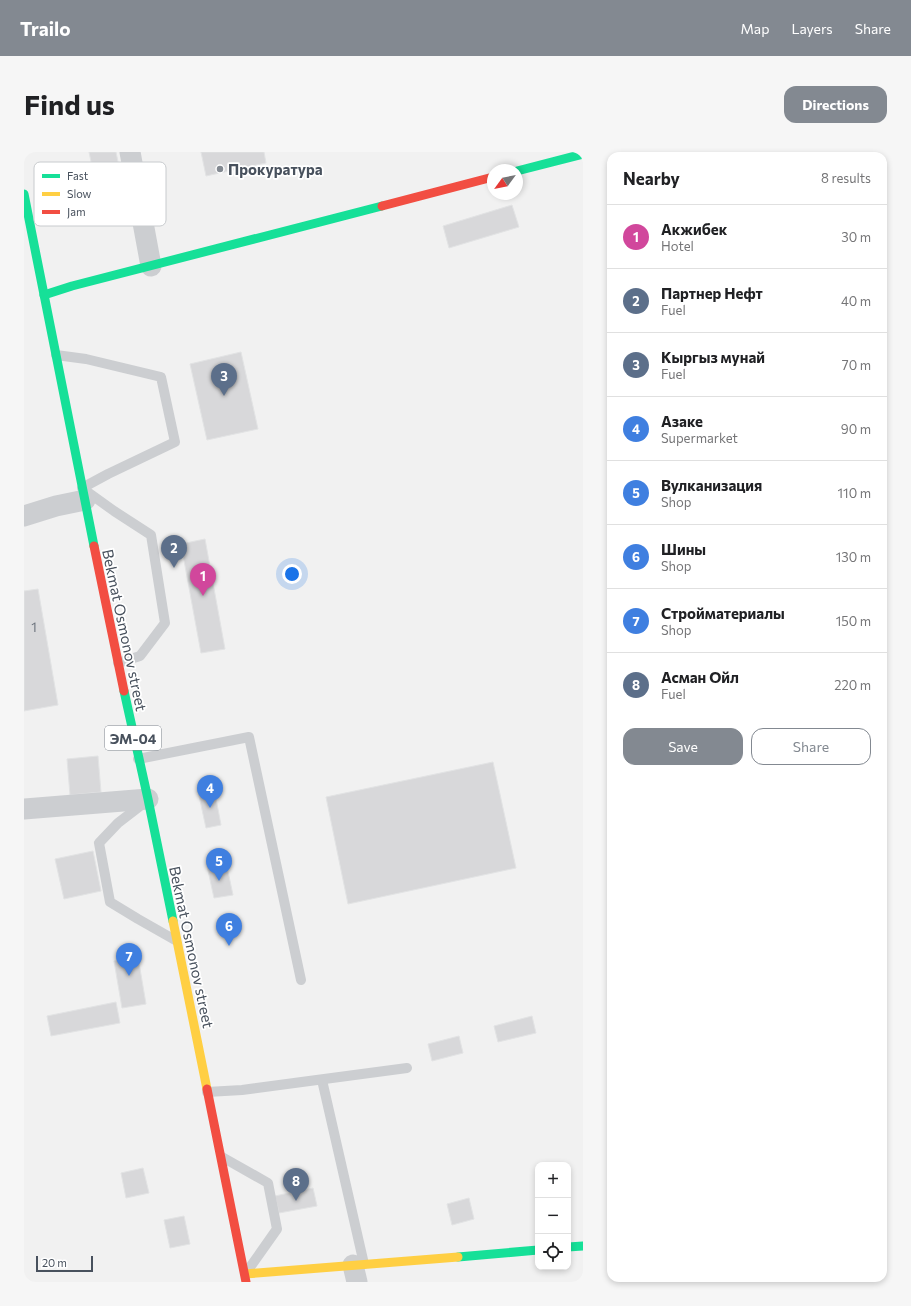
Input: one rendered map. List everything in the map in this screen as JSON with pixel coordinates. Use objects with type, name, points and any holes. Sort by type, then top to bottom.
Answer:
[{"type":"main road","points":[[523,169],[583,154]]},
{"type":"main road","points":[[44,295],[72,286],[487,179]]},
{"type":"main road","name":"Bekmat Osmonov street","points":[[24,194],[118,663],[148,800],[175,940],[246,1278]]},
{"type":"main road","points":[[571,1247],[583,1246]]},
{"type":"main road","points":[[246,1278],[358,1271],[535,1250]]},
{"type":"street","points":[[130,152],[132,162]]},
{"type":"street","points":[[144,226],[151,266]]},
{"type":"street","points":[[24,516],[56,506],[84,494]]},
{"type":"street","points":[[24,809],[148,800]]},
{"type":"lane","points":[[56,355],[86,359],[161,377],[175,442],[108,474],[84,494],[114,511],[151,536],[165,623],[140,656],[118,663]]},
{"type":"lane","points":[[138,759],[249,736],[301,980]]},
{"type":"lane","points":[[148,800],[118,823],[99,843],[110,902],[175,940]]},
{"type":"lane","points":[[207,1092],[242,1090],[407,1068]]},
{"type":"lane","points":[[322,1080],[358,1271]]},
{"type":"lane","points":[[220,1156],[268,1183],[277,1229],[246,1278]]},
{"type":"building","points":[[89,152],[116,152],[118,162],[91,162]]},
{"type":"building","name":"Прокуратура","points":[[201,152],[264,152],[266,163],[206,176]]},
{"type":"building","points":[[512,205],[519,227],[449,248],[443,226]]},
{"type":"building","points":[[241,352],[258,429],[207,440],[190,364]]},
{"type":"building","points":[[205,539],[225,649],[201,653],[181,544]]},
{"type":"building","points":[[38,589],[58,705],[24,711],[24,591]]},
{"type":"building","points":[[98,756],[101,792],[70,795],[67,759]]},
{"type":"building","points":[[493,762],[516,868],[348,904],[326,797]]},
{"type":"building","points":[[214,788],[221,825],[206,828],[198,791]]},
{"type":"building","points":[[93,851],[101,891],[64,899],[55,859]]},
{"type":"building","points":[[226,862],[233,895],[214,898],[207,866]]},
{"type":"building","points":[[138,957],[146,1004],[122,1008],[114,961]]},
{"type":"building","points":[[116,1002],[120,1023],[51,1036],[47,1016]]},
{"type":"building","points":[[532,1016],[536,1033],[498,1042],[494,1026]]},
{"type":"building","points":[[459,1036],[463,1053],[432,1061],[428,1044]]},
{"type":"building","points":[[143,1168],[149,1193],[126,1198],[121,1173]]},
{"type":"building","points":[[313,1188],[317,1206],[279,1213],[275,1196]]},
{"type":"building","points":[[469,1198],[474,1219],[452,1225],[447,1204]]},
{"type":"building","points":[[184,1216],[190,1244],[170,1248],[164,1220]]},
{"type":"traffic: fast","points":[[523,169],[583,154]]},
{"type":"traffic: fast","points":[[24,194],[94,546]]},
{"type":"traffic: fast","points":[[44,295],[72,286],[382,206]]},
{"type":"traffic: fast","points":[[124,691],[173,921]]},
{"type":"traffic: fast","points":[[571,1247],[583,1246]]},
{"type":"traffic: fast","points":[[458,1257],[535,1250]]},
{"type":"traffic: slow","points":[[173,921],[207,1089]]},
{"type":"traffic: slow","points":[[245,1274],[458,1257]]},
{"type":"traffic: jam","points":[[382,206],[487,179]]},
{"type":"traffic: jam","points":[[94,546],[124,691]]},
{"type":"traffic: jam","points":[[207,1089],[246,1282]]},
{"type":"place","name":"Прокуратура","points":[[220,169]]},
{"type":"place","name":"Кыргыз мунай","points":[[224,396]]},
{"type":"place","name":"Партнер Нефт","points":[[174,568]]},
{"type":"place","name":"Акжибек","points":[[203,596]]},
{"type":"place","name":"Азаке","points":[[210,808]]},
{"type":"place","name":"Вулканизация","points":[[219,881]]},
{"type":"place","name":"Шины","points":[[229,946]]},
{"type":"place","name":"Стройматериалы","points":[[129,976]]},
{"type":"place","name":"Асман Ойл","points":[[296,1201]]}]
